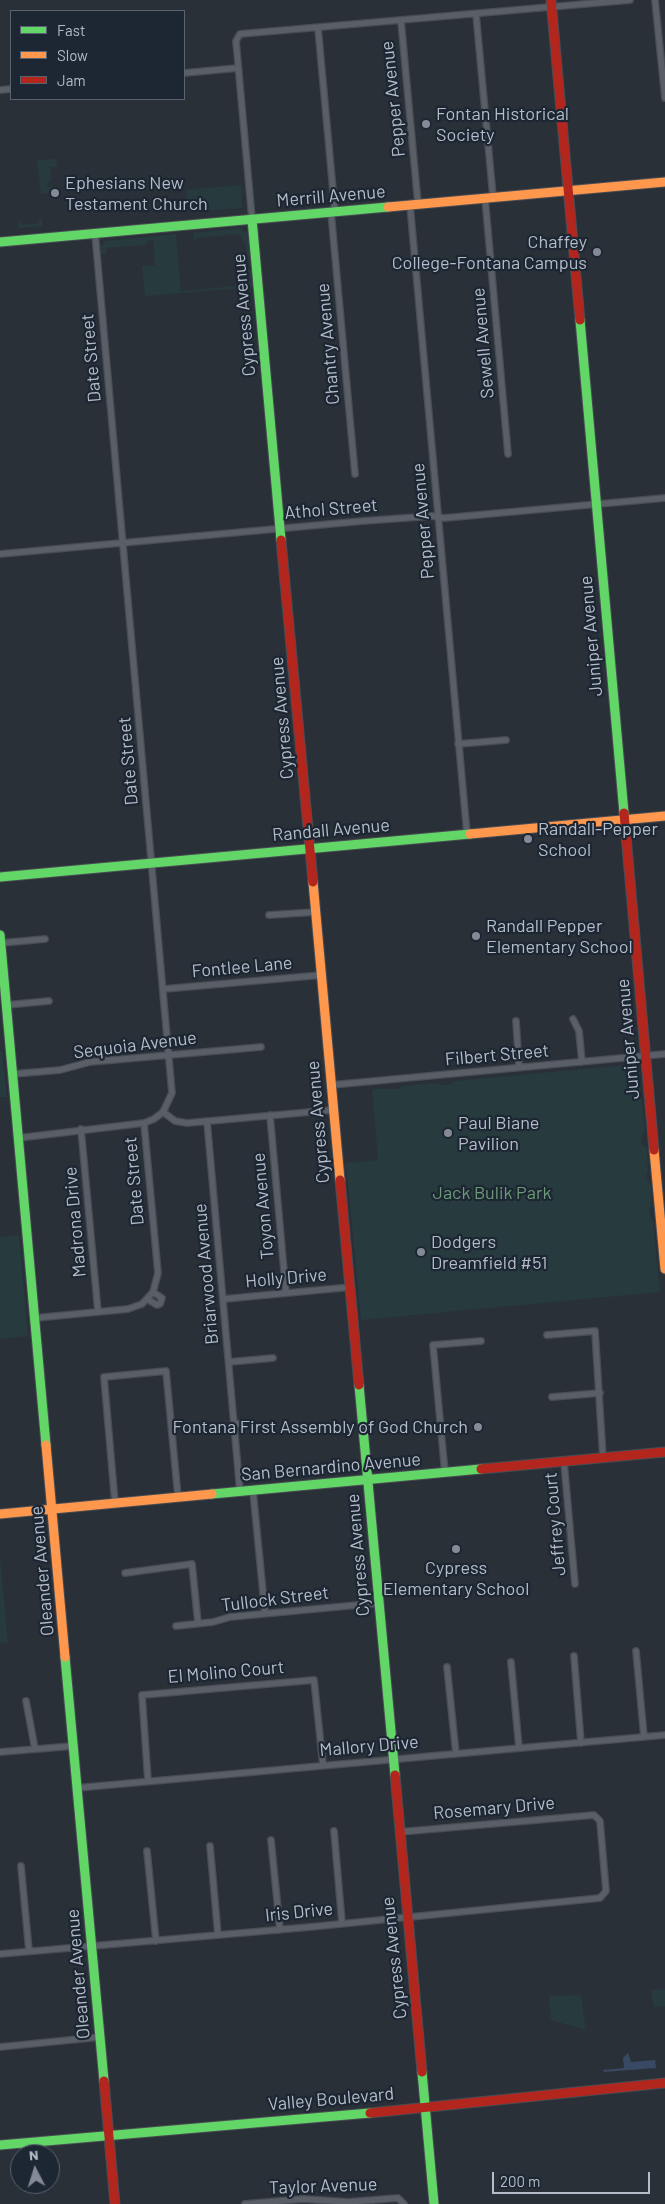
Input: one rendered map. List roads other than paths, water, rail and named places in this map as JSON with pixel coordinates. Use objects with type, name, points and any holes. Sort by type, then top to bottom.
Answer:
[{"type":"street","points":[[318,28],[476,14],[552,4],[630,0]]},
{"type":"street","points":[[655,0],[665,98]]},
{"type":"street","name":"Juniper Avenue","points":[[552,4],[624,820],[662,1212],[665,1269]]},
{"type":"street","name":"Sewell Avenue","points":[[476,14],[508,454]]},
{"type":"street","name":"Pepper Avenue","points":[[401,20],[438,517],[467,834]]},
{"type":"street","name":"Cypress Avenue","points":[[318,28],[240,34],[237,36],[236,41],[333,1110],[351,1287],[406,1916],[434,2204]]},
{"type":"street","name":"Chantry Avenue","points":[[318,28],[355,474]]},
{"type":"street","points":[[185,73],[238,68]]},
{"type":"street","name":"Merrill Avenue","points":[[0,242],[665,182]]},
{"type":"street","name":"Date Street","points":[[95,234],[170,1054],[172,1093],[163,1112],[154,1119],[144,1123],[158,1273],[153,1292]]},
{"type":"street","name":"Athol Street","points":[[0,554],[665,498]]},
{"type":"street","points":[[458,744],[506,740]]},
{"type":"street","name":"Randall Avenue","points":[[0,877],[665,816]]},
{"type":"street","points":[[269,916],[316,912]]},
{"type":"street","points":[[0,939],[45,939]]},
{"type":"street","name":"Oleander Avenue","points":[[0,939],[4,1002],[13,1074],[115,2204]]},
{"type":"street","name":"Fontlee Lane","points":[[164,989],[322,975]]},
{"type":"street","points":[[4,1002],[49,1000]]},
{"type":"street","points":[[573,1019],[579,1031],[582,1062]]},
{"type":"street","points":[[516,1021],[519,1068]]},
{"type":"street","name":"Sequoia Avenue","points":[[13,1074],[60,1070],[90,1062],[261,1047]]},
{"type":"street","name":"Filbert Street","points":[[331,1085],[665,1054]]},
{"type":"street","points":[[163,1112],[181,1122],[333,1110]]},
{"type":"street","name":"Toyon Avenue","points":[[270,1115],[286,1294]]},
{"type":"street","name":"Briarwood Avenue","points":[[207,1121],[240,1492]]},
{"type":"street","points":[[18,1138],[144,1123]]},
{"type":"street","name":"Madrona Drive","points":[[81,1129],[98,1312]]},
{"type":"street","name":"Holly Drive","points":[[224,1299],[351,1287]]},
{"type":"street","points":[[35,1318],[128,1310],[147,1299],[153,1292],[162,1298],[160,1304],[157,1305],[147,1299]]},
{"type":"street","points":[[547,1335],[596,1331],[603,1458]]},
{"type":"street","points":[[445,1473],[433,1345],[481,1341]]},
{"type":"street","points":[[229,1362],[273,1358]]},
{"type":"street","points":[[115,1503],[104,1377],[166,1371],[178,1497]]},
{"type":"street","points":[[552,1397],[600,1393]]},
{"type":"street","points":[[235,1424],[248,1423]]},
{"type":"street","name":"San Bernardino Avenue","points":[[0,1514],[665,1452]]},
{"type":"street","name":"Jeffrey Court","points":[[564,1462],[575,1584]]},
{"type":"street","points":[[253,1491],[265,1613]]},
{"type":"street","points":[[125,1573],[192,1564],[198,1624]]},
{"type":"street","name":"Tullock Street","points":[[176,1626],[265,1613],[378,1603]]},
{"type":"street","points":[[636,1651],[644,1737]]},
{"type":"street","points":[[574,1656],[581,1743]]},
{"type":"street","points":[[511,1662],[519,1748]]},
{"type":"street","points":[[447,1667],[456,1754]]},
{"type":"street","name":"El Molino Court","points":[[148,1781],[142,1695],[314,1680],[322,1765]]},
{"type":"street","points":[[26,1701],[35,1749]]},
{"type":"street","name":"Mallory Drive","points":[[76,1788],[665,1735]]},
{"type":"street","points":[[0,1752],[73,1746]]},
{"type":"street","name":"Rosemary Drive","points":[[399,1832],[592,1814],[597,1816],[600,1821],[606,1887],[604,1894],[600,1898]]},
{"type":"street","points":[[334,1832],[342,1923]]},
{"type":"street","points":[[271,1840],[280,1930]]},
{"type":"street","points":[[210,1846],[218,1935]]},
{"type":"street","points":[[147,1851],[156,1941]]},
{"type":"street","points":[[21,1866],[29,1951]]},
{"type":"street","name":"Iris Drive","points":[[0,1954],[280,1930],[600,1898]]},
{"type":"street","points":[[0,2047],[100,2038]]},
{"type":"street","name":"Valley Boulevard","points":[[0,2145],[108,2134],[425,2108],[665,2083]]},
{"type":"street","name":"Taylor Avenue","points":[[246,2204],[303,2199],[362,2203],[398,2198],[403,2202]]},
{"type":"water","points":[[628,2053],[631,2062],[655,2060],[656,2068],[604,2072],[603,2070],[624,2068],[623,2058]]},
{"type":"place","name":"Fontan Historical Society","points":[[426,124]]},
{"type":"place","name":"Ephesians New Testament Church","points":[[55,193]]},
{"type":"place","name":"Chaffey College-Fontana Campus","points":[[597,252]]},
{"type":"place","name":"Randall-Pepper School","points":[[528,839]]},
{"type":"place","name":"Randall Pepper Elementary School","points":[[476,936]]},
{"type":"place","name":"Paul Biane Pavilion","points":[[448,1133]]},
{"type":"place","name":"Dodgers Dreamfield #51","points":[[421,1252]]},
{"type":"place","name":"Fontana First Assembly of God Church","points":[[478,1427]]},
{"type":"place","name":"Cypress Elementary School","points":[[456,1549]]},
{"type":"park label","name":"Jack Bulik Park","points":[[492,1193]]}]
